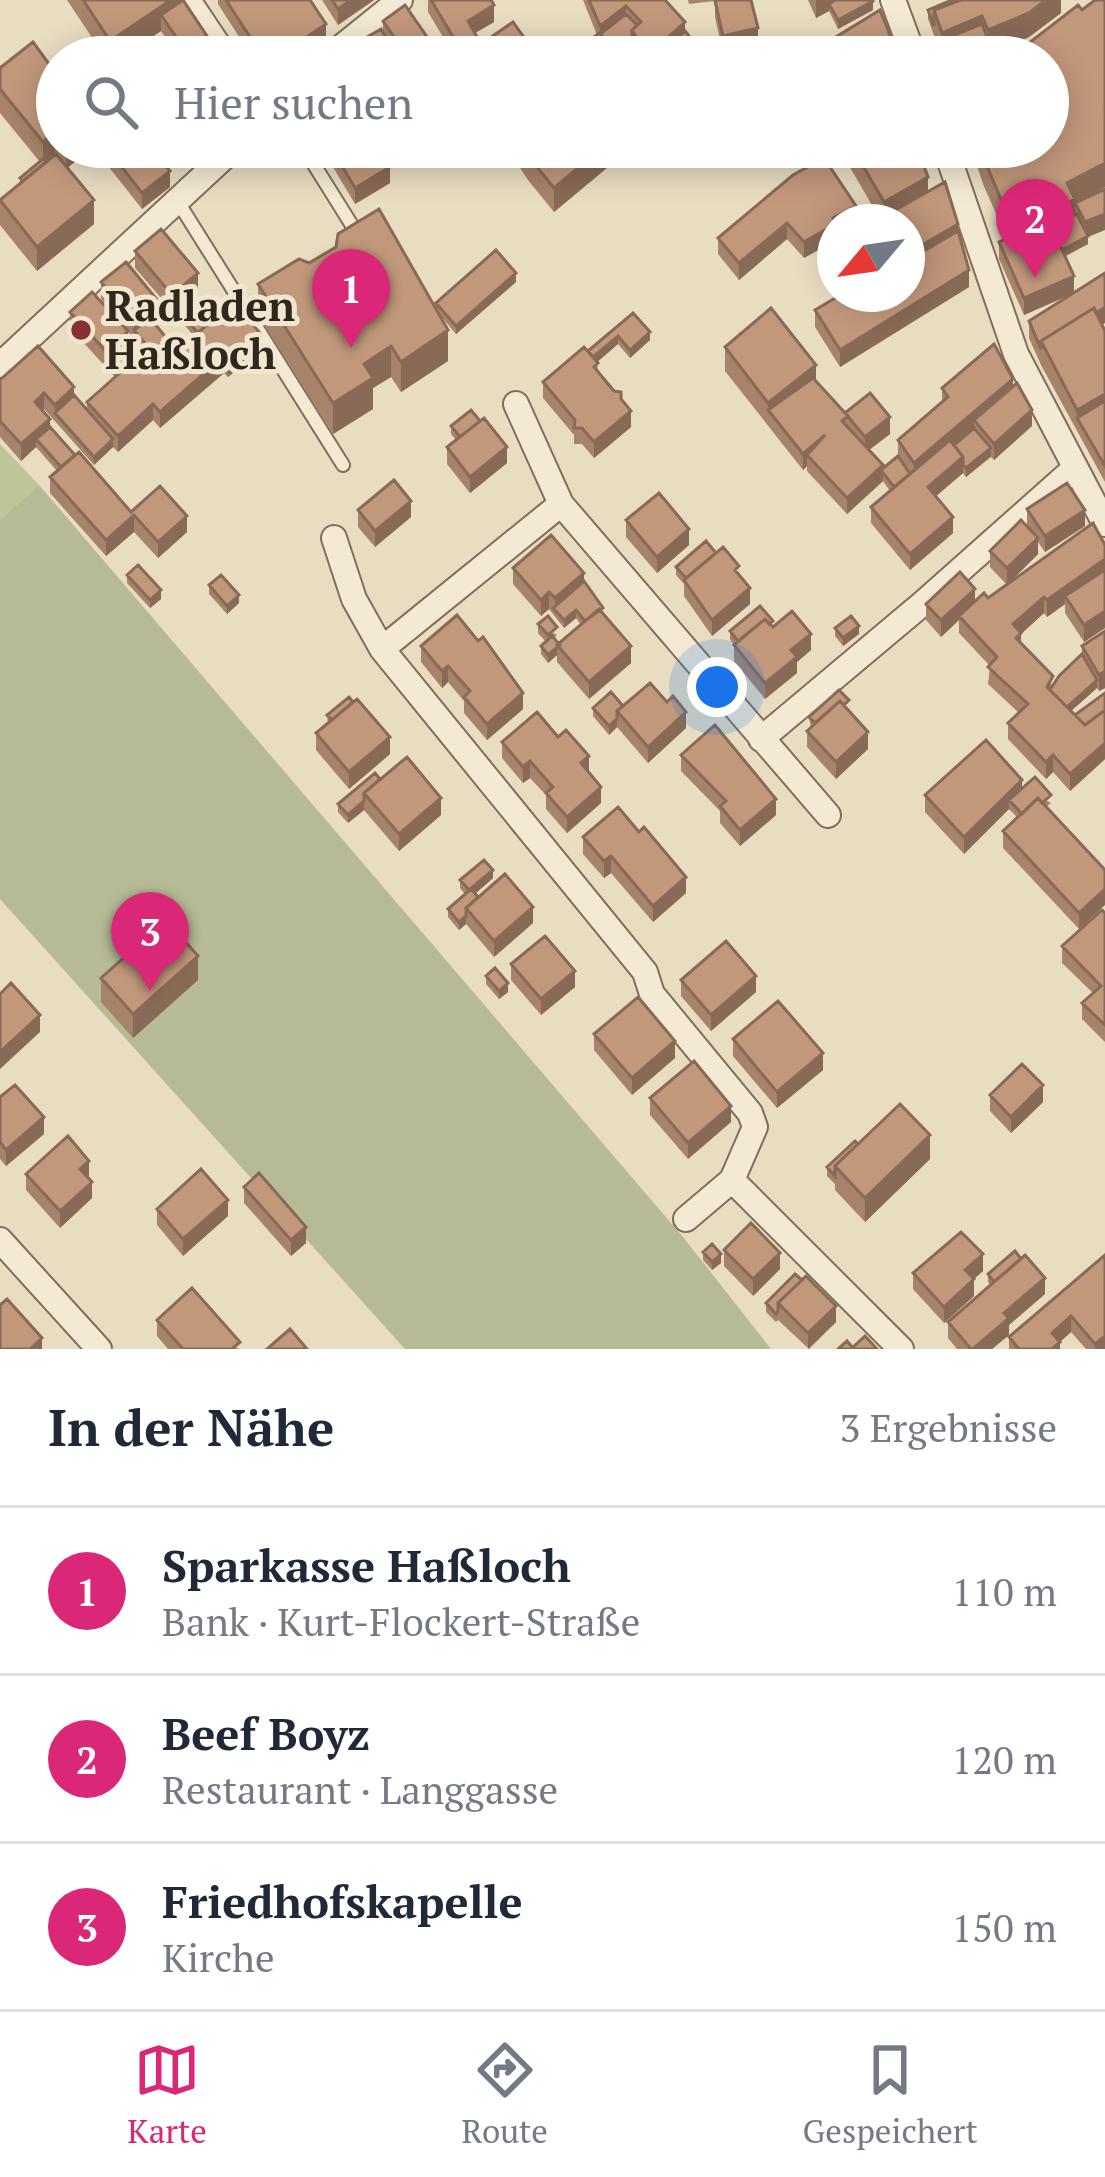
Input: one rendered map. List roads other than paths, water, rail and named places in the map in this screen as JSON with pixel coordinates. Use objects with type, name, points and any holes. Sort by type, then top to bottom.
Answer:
[{"type":"street","points":[[188,0],[212,36]]},
{"type":"street","points":[[355,36],[400,0]]},
{"type":"street","points":[[893,0],[906,36]]},
{"type":"street","points":[[0,364],[213,168]]},
{"type":"street","points":[[953,168],[986,252],[1016,354],[1105,524]]},
{"type":"street","points":[[516,404],[561,504],[829,815]]},
{"type":"street","points":[[761,739],[1074,469]]},
{"type":"street","points":[[382,649],[561,504]]},
{"type":"street","points":[[334,538],[354,599],[382,649],[644,971],[652,994],[750,1113],[755,1127],[732,1180],[686,1220]]},
{"type":"street","points":[[732,1180],[901,1349]]},
{"type":"street","points":[[4,1253],[99,1349]]},
{"type":"lane","points":[[316,168],[359,236]]},
{"type":"lane","points":[[178,202],[343,465]]},
{"type":"place","name":"Beef Boyz","points":[[1035,278]]},
{"type":"place","name":"Radladen Haßloch","points":[[81,330]]},
{"type":"place","name":"Sparkasse Haßloch","points":[[351,348]]},
{"type":"place","name":"Friedhofskapelle","points":[[150,991]]}]
